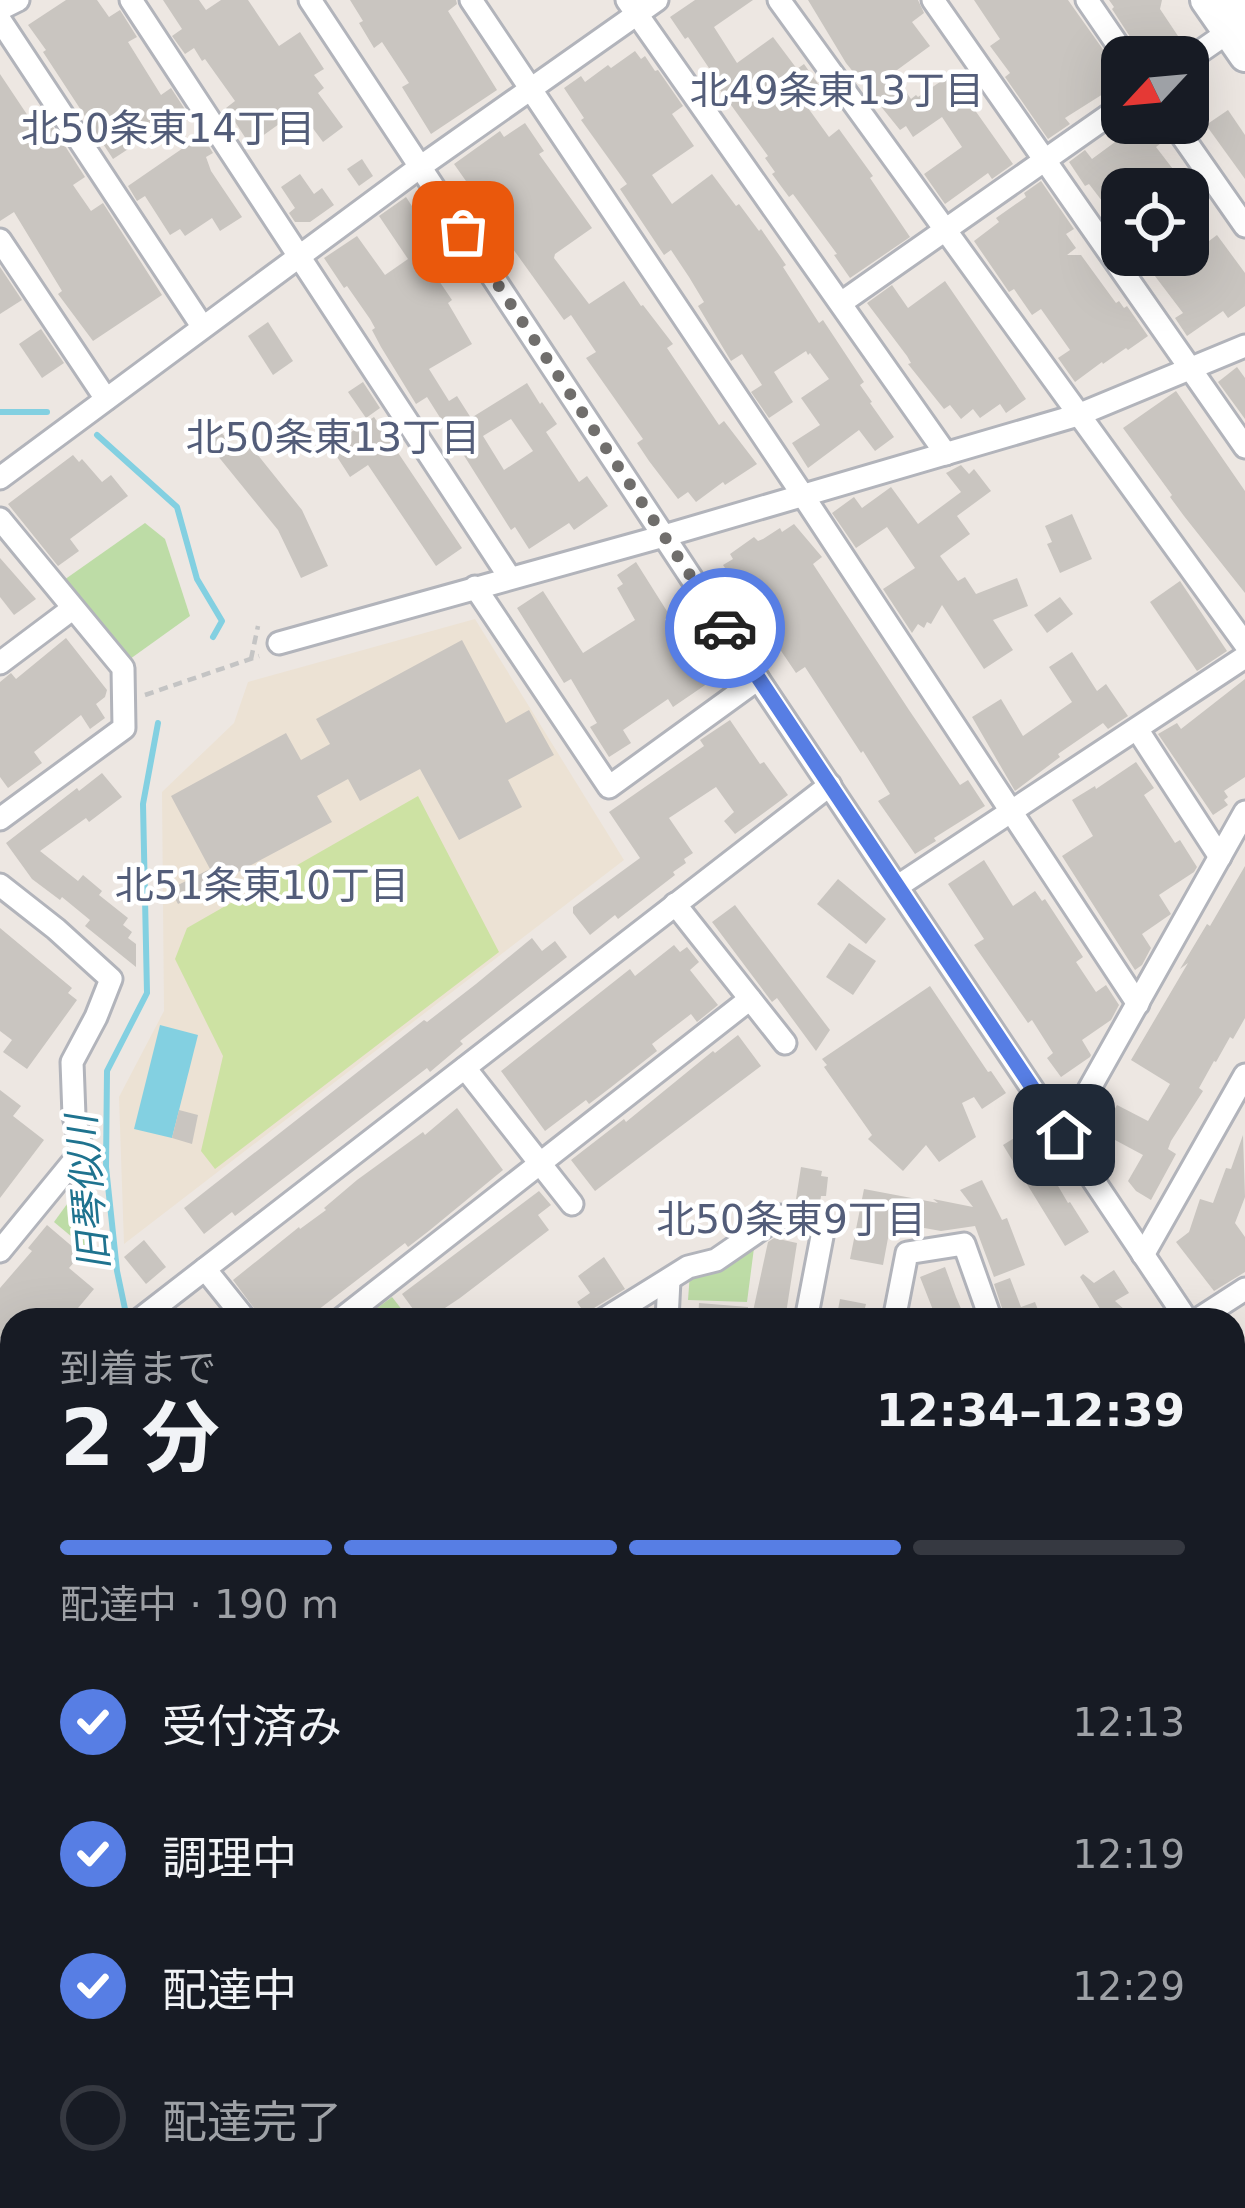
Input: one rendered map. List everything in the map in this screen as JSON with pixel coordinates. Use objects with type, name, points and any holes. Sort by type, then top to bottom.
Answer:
[{"type":"street","points":[[0,9],[18,0]]},
{"type":"street","points":[[131,0],[510,578]]},
{"type":"street","points":[[310,0],[1178,1308]]},
{"type":"street","points":[[471,0],[1138,1004]]},
{"type":"street","points":[[0,478],[531,88],[631,7],[657,0]]},
{"type":"street","points":[[778,0],[1245,644]]},
{"type":"street","points":[[933,0],[1245,447]]},
{"type":"street","points":[[1087,0],[1112,36]]},
{"type":"street","points":[[1206,0],[1241,30]]},
{"type":"street","points":[[1237,0],[1241,30]]},
{"type":"street","points":[[631,7],[946,454]]},
{"type":"street","points":[[0,20],[202,326]]},
{"type":"street","points":[[1209,48],[1241,30]]},
{"type":"street","points":[[842,303],[1101,121]]},
{"type":"street","points":[[1187,144],[1245,226]]},
{"type":"street","points":[[0,240],[106,399]]},
{"type":"street","points":[[279,643],[1078,415],[1245,346]]},
{"type":"street","points":[[0,518],[123,668],[124,702],[124,728],[0,819]]},
{"type":"street","points":[[475,587],[609,787],[758,679]]},
{"type":"street","points":[[0,663],[72,609]]},
{"type":"street","points":[[898,886],[1245,657]]},
{"type":"street","points":[[1137,729],[1220,856]]},
{"type":"street","points":[[155,1308],[830,785]]},
{"type":"street","points":[[1064,1135],[1245,812]]},
{"type":"street","points":[[0,885],[111,979],[72,1062],[74,1116],[82,1151],[0,1251]]},
{"type":"street","points":[[675,904],[785,1042]]},
{"type":"street","points":[[355,1308],[750,999]]},
{"type":"street","points":[[465,1067],[572,1204]]},
{"type":"street","points":[[1143,1255],[1245,1075]]},
{"type":"street","points":[[624,1308],[688,1268],[716,1260],[780,1216],[824,1226],[808,1308]]},
{"type":"street","points":[[896,1308],[907,1253],[964,1244],[987,1308]]},
{"type":"street","points":[[206,1269],[236,1308]]},
{"type":"street","points":[[668,1308],[669,1280]]},
{"type":"street","points":[[1216,1308],[1245,1289]]},
{"type":"path","points":[[250,659],[259,626]]},
{"type":"path","points":[[124,702],[259,656]]},
{"type":"shaded area","points":[[475,619],[624,860],[124,1244],[119,1097],[164,1011],[162,792],[234,723],[248,682]]},
{"type":"green space","points":[[145,523],[165,539],[190,616],[130,659],[64,580]]},
{"type":"green space","points":[[418,796],[499,952],[215,1169],[201,1151],[223,1056],[175,959],[187,928]]},
{"type":"green space","points":[[86,1178],[90,1252],[54,1222]]},
{"type":"green space","points":[[754,1248],[747,1302],[688,1300],[690,1273],[723,1266]]},
{"type":"green space","points":[[392,1297],[401,1308],[377,1308]]},
{"type":"water","points":[[160,1025],[198,1035],[172,1138],[134,1129]]},
{"type":"building","points":[[66,0],[97,0],[109,17],[120,10],[137,37],[128,42],[161,95],[171,88],[186,111],[113,159],[28,25]]},
{"type":"building","points":[[163,0],[199,0],[206,10],[221,0],[248,0],[279,46],[300,32],[324,69],[314,75],[324,88],[318,93],[343,127],[323,142],[303,115],[297,119],[293,114],[250,145],[226,108],[235,101],[205,59],[194,48],[185,54],[172,36],[182,29]]},
{"type":"building","points":[[350,0],[456,0],[448,11],[497,90],[431,134],[402,87],[409,83],[382,42],[374,48]]},
{"type":"building","points":[[695,0],[753,0],[714,27],[737,63],[773,37],[797,69],[804,64],[821,88],[803,101],[829,137],[839,129],[910,237],[850,278],[793,194],[789,197],[772,174],[768,156],[670,17]]},
{"type":"building","points":[[808,0],[918,0],[924,13],[912,22],[930,46],[893,73],[911,99],[950,75],[1013,164],[992,179],[988,173],[945,204],[924,174],[962,147],[942,117],[913,137],[906,126],[900,130],[846,63]]},
{"type":"building","points":[[974,0],[1068,0],[1101,47],[1101,95],[1065,118],[1070,124],[1048,139],[1005,77],[1010,73],[990,46],[1000,39]]},
{"type":"building","points":[[1109,0],[1162,0],[1160,9],[1178,36],[1130,36]]},
{"type":"building","points":[[635,51],[658,70],[683,106],[672,114],[694,146],[652,175],[672,204],[712,174],[761,229],[819,323],[823,320],[864,382],[860,385],[894,437],[875,451],[859,430],[808,468],[792,443],[820,425],[801,398],[829,379],[806,351],[774,372],[793,402],[769,418],[751,392],[762,385],[742,354],[731,361],[698,306],[704,302],[689,277],[671,250],[664,255],[620,189],[627,184],[564,88],[581,76],[585,82]]},
{"type":"building","points":[[0,74],[28,116],[40,107],[85,177],[73,185],[91,211],[103,203],[162,295],[93,341],[58,294],[62,291],[14,212],[0,221]]},
{"type":"building","points":[[1228,110],[1245,135],[1245,179],[1209,129],[1209,123]]},
{"type":"building","points":[[525,123],[544,151],[539,154],[592,228],[554,258],[589,304],[624,281],[673,344],[667,348],[719,425],[724,421],[757,464],[696,502],[688,492],[678,499],[649,461],[637,443],[643,439],[586,358],[596,352],[571,315],[564,320],[503,235],[512,229],[492,202],[488,204],[477,188],[473,191],[454,164],[500,131],[504,137]]},
{"type":"building","points":[[202,135],[213,153],[206,157],[211,171],[242,217],[220,231],[212,218],[185,236],[180,229],[170,235],[145,196],[137,201],[128,186]]},
{"type":"building","points":[[1112,144],[1160,144],[1156,147],[1172,168],[1101,168],[1101,200],[1069,162],[1085,150],[1092,159]]},
{"type":"building","points":[[362,159],[373,176],[359,186],[347,169]]},
{"type":"building","points":[[300,174],[314,194],[322,188],[334,205],[310,222],[295,222],[289,213],[295,208],[281,187]]},
{"type":"building","points":[[1041,181],[1074,229],[1066,234],[1076,248],[1067,255],[1081,255],[1116,303],[1127,306],[1148,336],[1075,382],[1058,358],[1070,350],[1041,309],[1032,315],[1014,289],[1009,292],[974,241]]},
{"type":"building","points":[[406,197],[429,232],[423,236],[438,260],[429,266],[452,300],[448,303],[472,344],[429,369],[449,401],[457,396],[471,418],[527,383],[557,424],[546,432],[579,482],[587,476],[608,506],[574,530],[569,523],[529,549],[515,527],[511,530],[427,397],[416,404],[381,347],[370,319],[324,258],[357,236],[385,275],[408,259],[379,216]],"holes":[[[511,419],[533,451],[504,470],[483,436]]]},
{"type":"building","points":[[1217,235],[1245,273],[1245,306],[1228,318],[1223,311],[1187,336],[1175,318],[1183,313],[1155,276],[1209,276],[1209,241]]},
{"type":"building","points":[[0,267],[22,300],[0,314]]},
{"type":"building","points":[[945,281],[1026,399],[1006,413],[1000,404],[980,418],[973,409],[961,419],[950,405],[944,409],[867,303],[892,285],[908,308]]},
{"type":"building","points":[[268,322],[293,361],[273,375],[248,336]]},
{"type":"building","points":[[41,329],[64,363],[42,378],[19,344]]},
{"type":"building","points":[[1237,367],[1245,378],[1245,419],[1218,382]]},
{"type":"building","points":[[363,382],[380,408],[366,418],[348,392]]},
{"type":"building","points":[[1176,391],[1245,491],[1245,593],[1123,428]]},
{"type":"building","points":[[374,417],[462,548],[436,566],[368,465],[350,477],[330,446]]},
{"type":"building","points":[[213,423],[239,453],[249,444],[302,510],[328,566],[301,578],[278,530],[213,450],[207,455],[193,440]]},
{"type":"building","points":[[73,455],[102,482],[111,475],[128,496],[70,539],[79,551],[58,566],[8,504]]},
{"type":"building","points":[[961,465],[969,474],[974,469],[991,491],[957,516],[970,534],[940,556],[958,581],[965,577],[976,594],[1017,578],[1028,606],[993,620],[1013,650],[984,669],[942,605],[931,624],[927,622],[924,628],[918,624],[912,633],[883,589],[915,568],[887,527],[856,548],[832,513],[854,497],[862,508],[891,487],[918,524],[961,492],[946,473]]},
{"type":"building","points":[[1072,514],[1092,559],[1060,573],[1045,526]]},
{"type":"building","points":[[794,524],[822,557],[813,564],[909,710],[960,785],[968,780],[985,806],[915,854],[878,801],[890,794],[863,751],[805,667],[796,673],[723,565],[754,537],[758,541]]},
{"type":"building","points":[[0,558],[36,599],[14,615],[0,597]]},
{"type":"building","points":[[636,562],[670,616],[665,619],[670,628],[693,662],[699,657],[714,679],[673,707],[668,699],[623,730],[631,743],[609,757],[590,727],[597,723],[571,679],[564,683],[517,608],[543,591],[583,653],[635,620],[617,588],[623,584],[617,575]]},
{"type":"building","points":[[1180,581],[1227,651],[1197,671],[1150,602]]},
{"type":"building","points":[[1060,597],[1073,614],[1047,633],[1034,615]]},
{"type":"building","points":[[66,638],[107,690],[96,704],[105,718],[90,729],[81,715],[34,752],[42,763],[8,788],[0,777],[0,682],[11,673],[16,679]]},
{"type":"building","points":[[462,640],[506,723],[529,710],[554,755],[508,780],[522,807],[459,840],[420,769],[360,801],[348,779],[317,796],[332,822],[178,904],[170,889],[210,869],[171,796],[286,733],[301,760],[330,744],[316,719]]},
{"type":"building","points":[[1072,652],[1097,691],[1106,684],[1128,716],[1108,729],[1103,723],[1015,791],[972,717],[1001,699],[1023,736],[1072,702],[1049,667]]},
{"type":"building","points":[[1245,679],[1245,777],[1224,791],[1228,805],[1213,815],[1158,734],[1177,723],[1181,729]]},
{"type":"building","points":[[730,720],[788,795],[735,834],[724,821],[734,812],[716,787],[669,818],[693,853],[675,875],[590,935],[573,907],[640,858],[609,812],[704,746],[700,740]]},
{"type":"building","points":[[1136,762],[1154,788],[1144,795],[1197,867],[1159,895],[1171,914],[1142,934],[1151,948],[1135,970],[1062,856],[1093,836],[1072,800]]},
{"type":"building","points":[[102,773],[122,797],[40,851],[78,881],[83,875],[128,918],[123,925],[136,944],[136,967],[85,926],[90,920],[32,879],[6,843]]},
{"type":"building","points":[[984,860],[1013,906],[1035,891],[1045,899],[1083,957],[1076,962],[1096,992],[1106,985],[1119,1005],[1111,1020],[1082,1040],[1090,1057],[1061,1077],[1047,1058],[1053,1053],[1032,1020],[1028,1023],[974,945],[984,939],[948,884]]},
{"type":"building","points":[[1245,866],[1245,1018],[1214,1061],[1199,1088],[1203,1091],[1171,1141],[1168,1149],[1176,1154],[1151,1200],[1128,1181],[1143,1155],[1102,1133],[1117,1105],[1148,1121],[1170,1084],[1131,1060],[1188,963],[1180,969]]},
{"type":"building","points":[[838,879],[886,919],[866,944],[817,904]]},
{"type":"building","points":[[735,905],[830,1030],[816,1051],[712,922]]},
{"type":"building","points":[[0,928],[72,988],[68,993],[77,1000],[27,1069],[3,1052],[12,1040],[0,1031]]},
{"type":"building","points":[[532,938],[542,951],[555,941],[567,957],[460,1041],[463,1044],[430,1072],[427,1068],[235,1216],[232,1212],[204,1234],[184,1208]]},
{"type":"building","points":[[849,943],[876,961],[853,995],[826,977]]},
{"type":"building","points":[[674,945],[680,952],[687,947],[699,962],[690,970],[718,1005],[697,1022],[691,1014],[652,1044],[657,1051],[589,1104],[586,1100],[545,1131],[501,1071],[630,969],[635,976]]},
{"type":"building","points":[[930,986],[1006,1093],[982,1109],[974,1097],[962,1103],[976,1137],[939,1162],[926,1145],[903,1171],[868,1139],[872,1135],[822,1059]]},
{"type":"building","points":[[738,1035],[761,1066],[595,1191],[571,1160]]},
{"type":"building","points":[[0,1090],[21,1106],[13,1116],[44,1140],[0,1198]]},
{"type":"building","points":[[457,1108],[503,1170],[408,1247],[405,1243],[321,1308],[254,1308],[233,1280],[326,1210],[357,1180],[423,1132],[425,1135]]},
{"type":"building","points":[[179,1110],[198,1115],[192,1144],[172,1138]]},
{"type":"building","points":[[1026,1131],[1089,1232],[1065,1246],[1003,1145]]},
{"type":"building","points":[[1243,1135],[1245,1197],[1235,1223],[1245,1237],[1245,1272],[1214,1291],[1176,1242],[1189,1232],[1200,1199],[1213,1203]]},
{"type":"building","points":[[801,1167],[828,1177],[826,1196],[821,1196],[820,1203],[796,1199]]},
{"type":"building","points":[[982,1180],[1002,1220],[1007,1218],[1025,1265],[994,1277],[975,1226],[941,1231],[891,1222],[883,1265],[850,1259],[864,1189],[973,1207],[960,1190]]},
{"type":"building","points":[[539,1191],[551,1205],[538,1215],[549,1230],[445,1308],[412,1308],[402,1294]]},
{"type":"building","points":[[47,1225],[81,1254],[69,1268],[94,1289],[78,1308],[0,1308],[0,1288],[32,1251],[28,1248]]},
{"type":"building","points":[[774,1238],[797,1243],[787,1308],[754,1308],[768,1242]]},
{"type":"building","points":[[144,1240],[166,1267],[146,1284],[124,1257]]},
{"type":"building","points":[[604,1257],[625,1289],[594,1308],[581,1308],[577,1302],[590,1293],[578,1276]]},
{"type":"building","points":[[945,1267],[961,1308],[932,1308],[920,1277]]},
{"type":"building","points":[[1114,1270],[1129,1293],[1115,1301],[1123,1308],[1099,1308],[1080,1277],[1083,1274],[1094,1283]]},
{"type":"building","points":[[1010,1278],[1021,1307],[1035,1302],[1037,1308],[1002,1308],[994,1284]]},
{"type":"building","points":[[840,1299],[866,1304],[865,1308],[838,1308]]},
{"type":"building","points":[[699,1303],[748,1307],[748,1308],[699,1308]]},
{"type":"waterway","name":"旧琴似川","points":[[0,412],[47,412]]},
{"type":"waterway","name":"旧琴似川","points":[[97,435],[177,507],[197,579],[222,621],[213,637]]},
{"type":"waterway","name":"旧琴似川","points":[[125,1308],[106,1167],[107,1071],[147,993],[143,804],[158,723]]},
{"type":"way so far","points":[[463,232],[725,628]]},
{"type":"district","name":"北49条東13丁目","points":[[837,90]]},
{"type":"district","name":"北50条東14丁目","points":[[168,128]]},
{"type":"district","name":"北50条東13丁目","points":[[333,437]]},
{"type":"district","name":"北51条東10丁目","points":[[262,885]]},
{"type":"district","name":"北50条東9丁目","points":[[791,1219]]},
{"type":"route","points":[[725,628],[1064,1135]]}]
